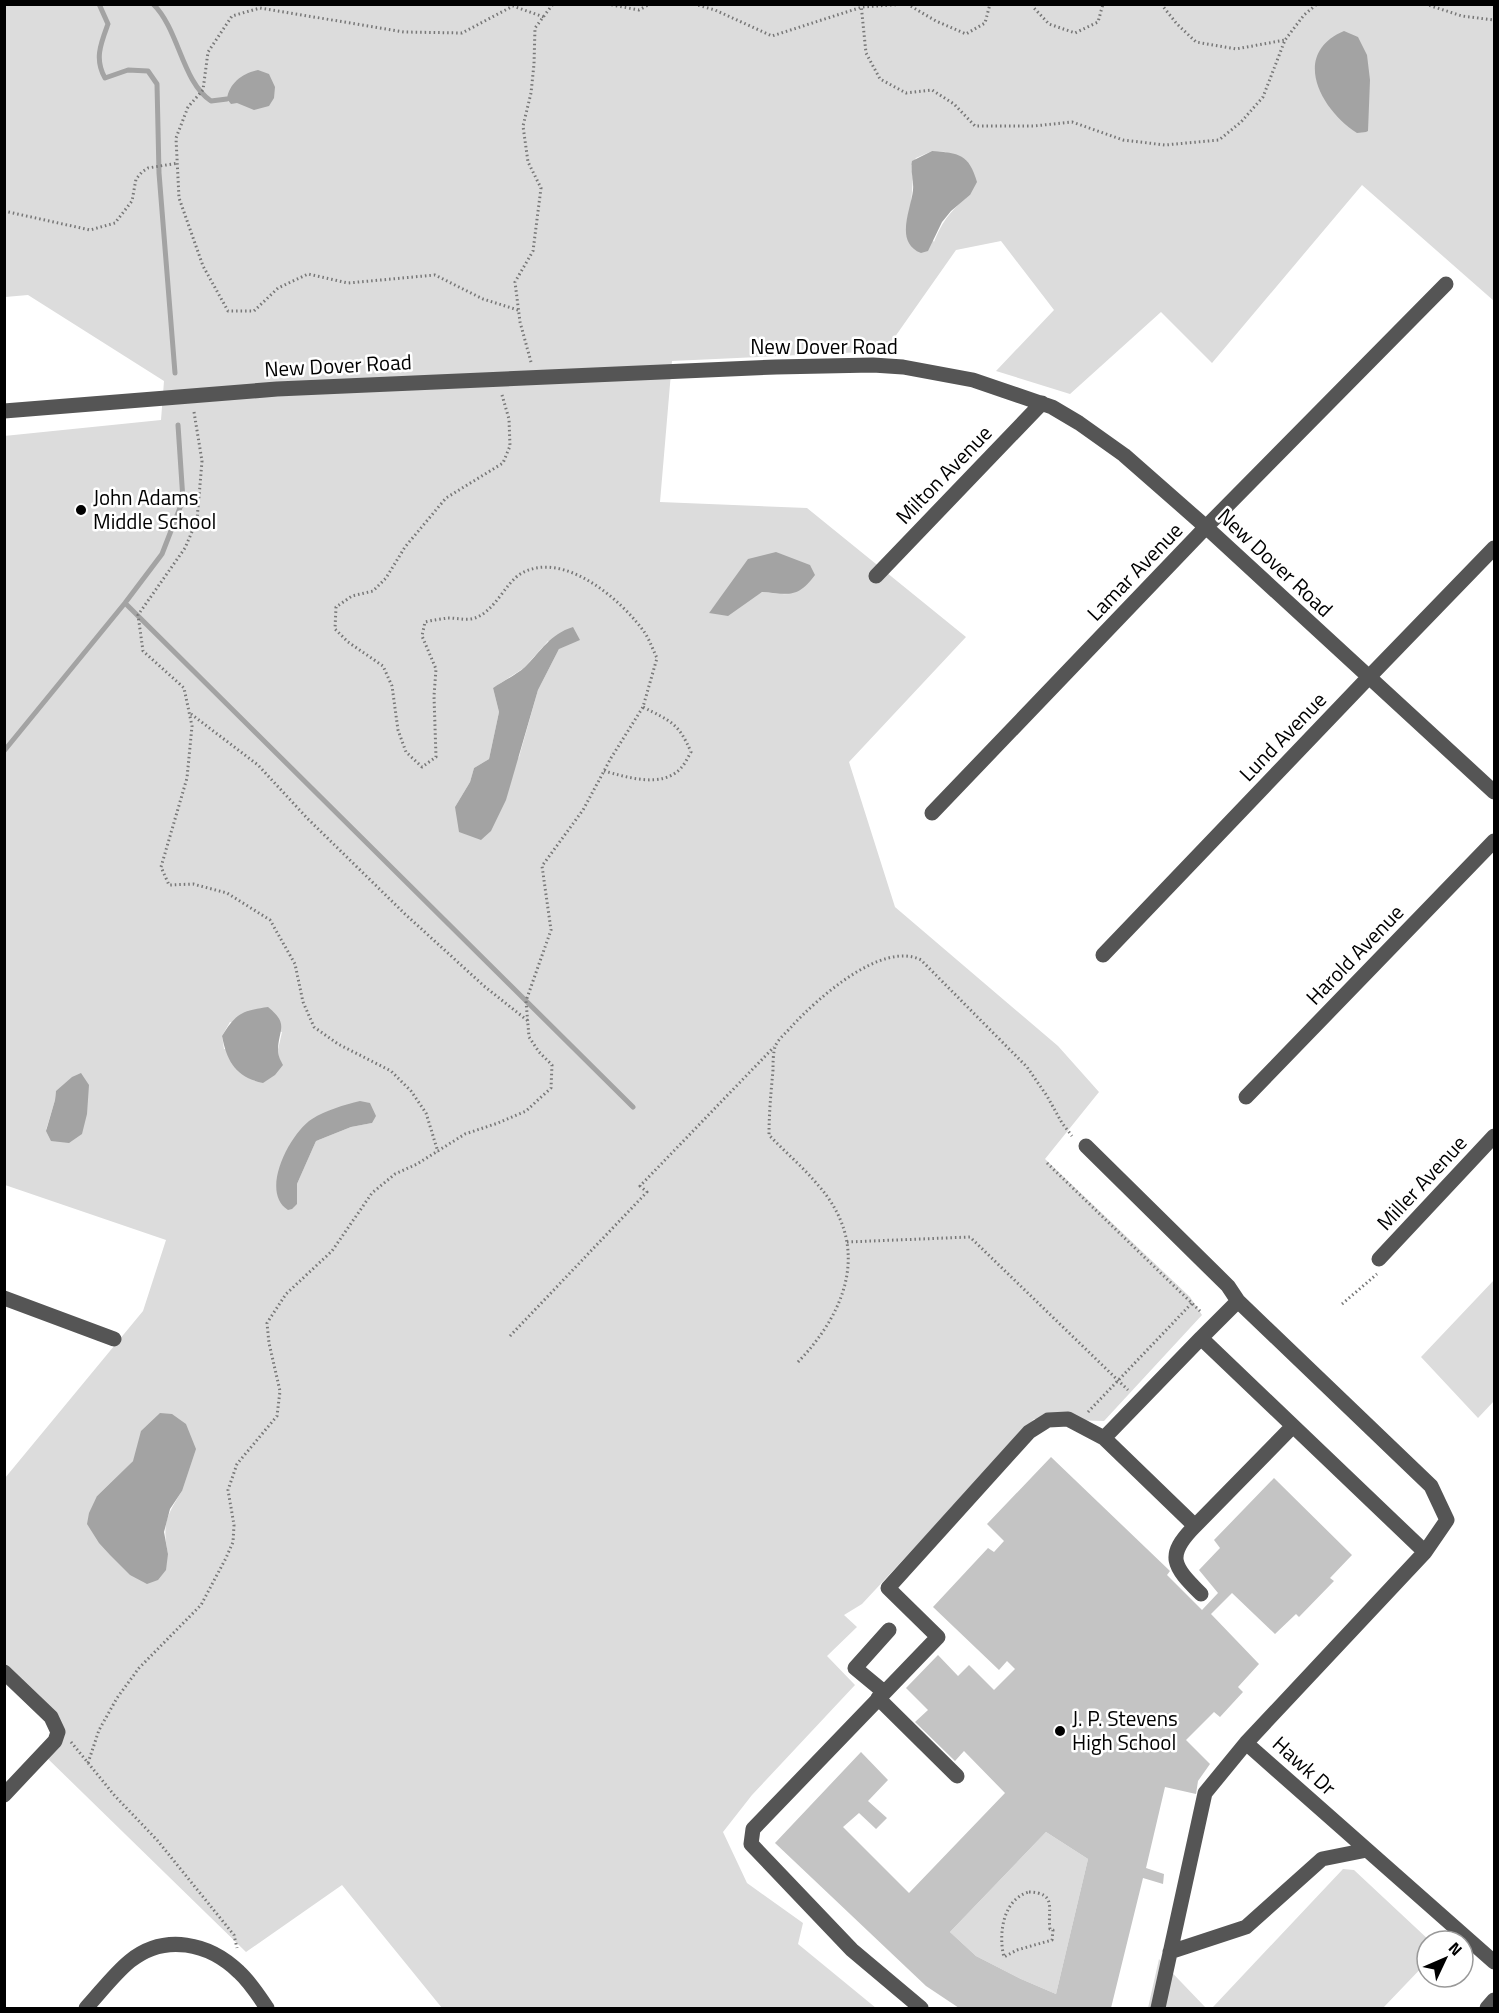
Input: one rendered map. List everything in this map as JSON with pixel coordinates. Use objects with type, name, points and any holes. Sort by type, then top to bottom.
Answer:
[{"type":"street","name":"Lamar Avenue","points":[[932,813],[1206,527],[1446,284]]},
{"type":"street","name":"New Dover Road","points":[[4,411],[277,389],[776,367],[873,365],[903,367],[951,375],[1042,403],[1070,417],[1105,441],[1142,470],[1206,527],[1494,792]]},
{"type":"street","name":"Milton Avenue","points":[[876,576],[1042,403]]},
{"type":"street","name":"Lund Avenue","points":[[1103,956],[1494,548]]},
{"type":"street","name":"Harold Avenue","points":[[1246,1097],[1494,842]]},
{"type":"street","name":"Miller Avenue","points":[[1378,1267],[1494,1136]]},
{"type":"street","points":[[1086,1146],[1228,1286],[1238,1301],[1431,1486],[1447,1520],[1425,1552],[1246,1743]]},
{"type":"street","points":[[4,1298],[114,1339]]},
{"type":"street","points":[[1104,1438],[1238,1301]]},
{"type":"street","points":[[1201,1338],[1425,1552]]},
{"type":"street","points":[[921,2008],[852,1950],[751,1844],[753,1829],[938,1636],[888,1588],[1029,1432],[1048,1420],[1068,1419],[1104,1438],[1196,1526]]},
{"type":"street","points":[[1201,1594],[1186,1580],[1177,1566],[1175,1552],[1183,1538],[1293,1426]]},
{"type":"street","points":[[890,1630],[855,1668],[957,1776]]},
{"type":"street","points":[[4,1672],[51,1717],[58,1732],[55,1741],[4,1795]]},
{"type":"street","name":"Hawk Dr","points":[[1158,2008],[1204,1793],[1246,1743],[1494,1962]]},
{"type":"street","points":[[1170,1952],[1246,1927],[1322,1859],[1367,1850]]},
{"type":"street","points":[[86,2008],[130,1961],[162,1945],[201,1947],[214,1952],[240,1972],[267,2008]]},
{"type":"street","points":[[1487,2008],[1494,2000]]},
{"type":"path","points":[[536,378],[518,310],[514,282],[533,251],[539,220],[542,188],[528,162],[523,126],[531,93],[535,28],[553,4]]},
{"type":"path","points":[[608,4],[639,10],[650,4]]},
{"type":"path","points":[[694,4],[715,10],[772,36],[861,6],[906,4],[966,34],[985,23],[990,4]]},
{"type":"path","points":[[1035,4],[1034,8],[1049,24],[1075,33],[1098,22],[1102,4]]},
{"type":"path","points":[[1161,4],[1196,42],[1236,49],[1286,40]]},
{"type":"path","points":[[861,6],[866,53],[880,79],[906,93],[932,90],[954,104],[975,126],[1034,126],[1072,122],[1123,140],[1166,145],[1219,140],[1241,122],[1263,97],[1286,40],[1304,15],[1317,4]]},
{"type":"path","points":[[1425,4],[1462,16],[1494,20]]},
{"type":"path","points":[[518,310],[483,299],[435,275],[348,283],[308,274],[278,288],[254,311],[228,311],[202,266],[180,198],[176,138],[188,107],[203,90],[208,52],[232,16],[260,8],[404,32],[462,33],[513,6],[544,17]]},
{"type":"path","points":[[4,211],[90,230],[115,223],[132,201],[136,179],[148,168],[178,163]]},
{"type":"path","points":[[88,1763],[99,1730],[117,1698],[139,1668],[201,1605],[233,1542],[234,1525],[228,1490],[237,1464],[277,1416],[280,1391],[267,1323],[286,1294],[332,1251],[372,1193],[395,1174],[438,1152],[465,1134],[526,1111],[551,1088],[552,1065],[529,1037],[526,999],[551,930],[542,866],[583,810],[643,707],[657,658],[645,634],[623,607],[594,583],[561,569],[537,567],[520,573],[491,607],[473,619],[447,618],[425,622],[422,636],[436,669],[434,696],[436,757],[422,767],[406,752],[398,730],[392,686],[383,666],[348,642],[335,629],[336,607],[352,596],[373,591],[386,578],[405,547],[446,498],[503,464],[510,446],[509,419],[498,380]]},
{"type":"path","points":[[192,395],[202,460],[197,520],[185,548],[138,615],[143,651],[184,688],[192,726],[187,778],[161,867],[170,885],[193,884],[227,893],[270,920],[295,964],[303,1002],[314,1027],[338,1044],[391,1071],[411,1091],[426,1113],[438,1152]]},
{"type":"path","points":[[604,771],[633,778],[659,780],[681,769],[691,752],[683,734],[671,722],[643,707]]},
{"type":"path","points":[[189,713],[258,765],[307,818],[405,914],[484,986],[528,1021]]},
{"type":"path","points":[[510,1336],[646,1192],[640,1186],[800,1018],[830,990],[858,971],[894,956],[905,954],[921,960],[1028,1067],[1072,1136]]},
{"type":"path","points":[[775,1045],[769,1135],[818,1185],[832,1204],[843,1225],[847,1242],[847,1283],[842,1299],[823,1333],[798,1362]]},
{"type":"path","points":[[1047,1163],[1200,1311]]},
{"type":"path","points":[[847,1242],[970,1237],[1132,1393]]},
{"type":"path","points":[[1342,1304],[1378,1267]]},
{"type":"path","points":[[1084,1416],[1192,1303]]},
{"type":"path","points":[[58,1732],[71,1741],[115,1796],[157,1840],[234,1935],[237,1948]]},
{"type":"path","points":[[1038,1892],[1046,1897],[1050,1905],[1049,1924],[1050,1929],[1053,1930],[1052,1940],[1017,1950],[1004,1957],[1001,1944],[1006,1915],[1021,1894],[1038,1892]]},
{"type":"shaded area","points":[[5,5],[1494,5],[1494,301],[1362,185],[1212,363],[1161,312],[1070,394],[996,371],[1054,310],[1001,241],[956,250],[885,351],[672,361],[660,502],[807,508],[966,637],[849,762],[895,907],[1058,1046],[1099,1092],[1045,1159],[1190,1297],[1202,1315],[1104,1421],[1034,1419],[862,1604],[844,1615],[857,1627],[827,1656],[855,1685],[752,1795],[723,1832],[747,1883],[803,1923],[798,1944],[876,2008],[442,2008],[342,1885],[246,1952],[44,1755],[62,1736],[5,1684],[5,1478],[143,1311],[166,1240],[5,1185],[4,436],[161,420],[164,381],[28,295],[5,297]],"holes":[[[932,151],[946,152],[970,195],[948,216],[934,242],[911,205],[913,178],[911,166],[916,158]],[[729,587],[792,595],[762,592],[709,613]],[[548,641],[559,649],[538,690],[519,757],[455,807],[470,782],[474,768],[489,759],[499,712],[493,688],[524,668]],[[230,1022],[282,1032],[277,1054],[224,1049],[222,1036]],[[89,1085],[46,1130],[56,1091]],[[370,1103],[372,1123],[351,1127],[317,1141]],[[316,1141],[297,1184],[297,1204],[281,1166]],[[133,1461],[182,1491],[172,1507],[165,1535],[168,1554],[97,1496]]]},
{"type":"shaded area","points":[[1344,31],[1358,37],[1367,55],[1370,80],[1368,131],[1366,132],[1357,133],[1332,111],[1317,82],[1315,67],[1318,53],[1328,41]]},
{"type":"shaded area","points":[[258,70],[269,74],[275,87],[274,98],[269,106],[254,110],[237,103],[231,104],[227,99],[234,84],[242,76]]},
{"type":"shaded area","points":[[932,151],[962,157],[970,166],[977,182],[970,195],[942,222],[928,251],[921,253],[913,248],[906,234],[913,190],[912,161]]},
{"type":"shaded area","points":[[776,552],[810,565],[815,575],[809,583],[792,593],[762,592],[728,616],[709,613],[748,559]]},
{"type":"shaded area","points":[[573,627],[580,640],[559,649],[538,690],[506,800],[491,831],[481,840],[459,832],[455,807],[470,782],[474,768],[489,759],[499,712],[493,688],[518,673],[558,634]]},
{"type":"shaded area","points":[[268,1007],[281,1023],[278,1051],[283,1065],[275,1075],[263,1083],[246,1077],[234,1067],[222,1036],[231,1022],[240,1014]]},
{"type":"shaded area","points":[[81,1073],[89,1085],[87,1114],[82,1134],[69,1143],[51,1141],[46,1131],[56,1091],[72,1077]]},
{"type":"shaded area","points":[[360,1101],[370,1103],[376,1116],[372,1123],[351,1127],[316,1141],[297,1184],[297,1204],[288,1210],[280,1201],[276,1190],[277,1177],[287,1149],[303,1126],[312,1119],[335,1108]]},
{"type":"shaded area","points":[[1494,1280],[1494,1401],[1478,1418],[1421,1357]]},
{"type":"shaded area","points":[[160,1413],[172,1414],[186,1424],[196,1449],[182,1491],[170,1509],[164,1532],[168,1554],[166,1570],[158,1580],[147,1584],[130,1575],[110,1555],[87,1524],[89,1513],[97,1496],[133,1461],[141,1431]]},
{"type":"shaded area","points":[[1046,1832],[1088,1859],[1056,1994],[976,1956],[950,1932]]},
{"type":"shaded area","points":[[1343,1869],[1354,1870],[1417,1929],[1415,1929],[1415,1975],[1383,2008],[1213,2007]]},
{"type":"shaded area","points":[[1159,1959],[1206,2008],[1148,2008]]},
{"type":"building","name":"J. P. Stevens High School","points":[[1051,1457],[1170,1571],[1167,1575],[1202,1610],[1218,1593],[1199,1570],[1220,1548],[1214,1540],[1274,1478],[1352,1555],[1330,1578],[1334,1581],[1299,1617],[1296,1614],[1275,1634],[1232,1593],[1211,1614],[1259,1664],[1238,1687],[1243,1692],[1220,1717],[1214,1712],[1186,1740],[1210,1764],[1198,1781],[1196,1794],[1165,1787],[1146,1868],[1164,1874],[1163,1884],[1143,1878],[1111,2008],[959,2008],[926,1986],[775,1843],[861,1752],[888,1780],[868,1801],[887,1818],[876,1829],[859,1813],[843,1827],[909,1893],[1005,1793],[964,1751],[955,1761],[915,1722],[928,1710],[906,1688],[938,1655],[958,1676],[969,1665],[994,1690],[1015,1669],[1007,1661],[999,1670],[933,1607],[988,1548],[994,1552],[1004,1541],[987,1524]],"holes":[[[1046,1832],[1088,1859],[1056,1994],[976,1956],[950,1932]]]},
{"type":"waterway","points":[[99,4],[108,24],[99,58],[105,78],[128,70],[148,71],[157,84],[159,173],[175,373]]},
{"type":"waterway","points":[[153,4],[169,27],[187,69],[201,92],[211,101],[227,99]]},
{"type":"waterway","points":[[4,751],[162,554],[183,500],[178,425]]},
{"type":"waterway","points":[[125,603],[633,1107]]},
{"type":"place","name":"John Adams Middle School","points":[[81,510]]},
{"type":"place","name":"J. P. Stevens High School","points":[[1060,1731]]}]
